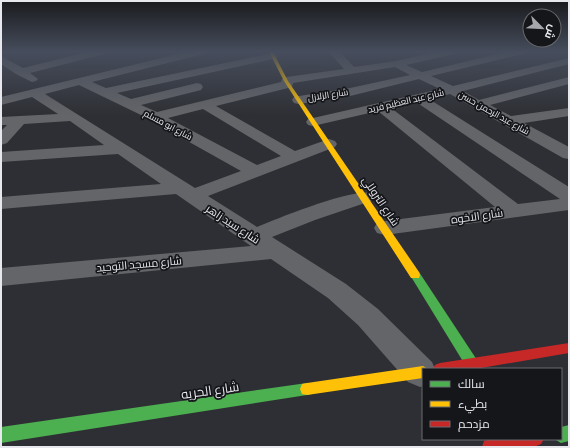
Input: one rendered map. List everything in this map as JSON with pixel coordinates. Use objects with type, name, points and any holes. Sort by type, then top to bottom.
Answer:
[{"type":"street","name":"شارع سيد زاهر","points":[[21,73],[73,117],[119,149],[253,237],[278,251],[337,291],[425,368]]},
{"type":"street","points":[[4,98],[38,87],[79,81],[113,73]]},
{"type":"street","points":[[104,92],[188,73]]},
{"type":"street","name":"شارع التروللي","points":[[282,73],[298,100],[385,228],[472,364]]},
{"type":"street","points":[[155,117],[287,83],[342,73]]},
{"type":"street","name":"شارع عبد الرحمن حسن","points":[[416,73],[452,90],[569,154]]},
{"type":"street","name":"شارع الزلازل","points":[[298,100],[350,92],[436,73]]},
{"type":"street","name":"شارع عبد العظيم فريد","points":[[313,122],[521,73]]},
{"type":"street","name":"شارع ابو مسلم","points":[[79,81],[155,117],[255,172]]},
{"type":"street","points":[[478,104],[567,82]]},
{"type":"street","points":[[128,104],[211,84]]},
{"type":"street","points":[[1,140],[10,121],[38,87]]},
{"type":"street","points":[[539,88],[560,96]]},
{"type":"street","points":[[418,98],[569,196]]},
{"type":"street","points":[[205,105],[294,156]]},
{"type":"street","points":[[381,106],[513,211]]},
{"type":"street","points":[[510,121],[569,112]]},
{"type":"street","points":[[10,121],[73,117]]},
{"type":"street","points":[[552,144],[569,142]]},
{"type":"street","points":[[1,203],[185,192],[255,172],[329,144]]},
{"type":"street","points":[[1,157],[119,149]]},
{"type":"street","points":[[544,179],[569,176]]},
{"type":"street","points":[[253,237],[291,220],[328,207],[364,197]]},
{"type":"street","name":"شارع الاخوه","points":[[385,228],[569,204]]},
{"type":"street","name":"شارع مسجد التوحيد","points":[[1,277],[278,251]]},
{"type":"street","name":"شارع الحريه","points":[[447,368],[569,348]]},
{"type":"street","name":"شارع الحريه","points":[[1,435],[422,372]]},
{"type":"street","points":[[490,447],[530,440]]},
{"type":"traffic: fast","points":[[415,275],[472,364]]},
{"type":"traffic: fast","points":[[1,435],[307,389]]},
{"type":"traffic: fast","points":[[562,435],[569,433]]},
{"type":"traffic: slow","points":[[282,73],[415,275]]},
{"type":"traffic: slow","points":[[307,389],[422,372]]},
{"type":"traffic: jam","points":[[446,368],[569,348]]},
{"type":"traffic: jam","points":[[490,447],[530,440]]}]
